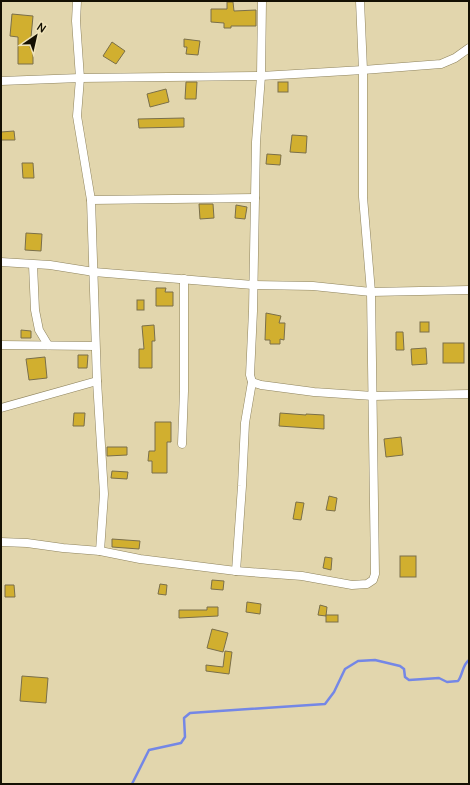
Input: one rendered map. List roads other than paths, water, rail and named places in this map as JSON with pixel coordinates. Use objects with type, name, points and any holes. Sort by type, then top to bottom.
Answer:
[{"type":"street","points":[[77,1],[76,21],[80,78],[77,116],[91,200],[95,346],[104,494],[100,551]]},
{"type":"street","points":[[236,571],[245,423],[252,382],[250,375],[256,142],[261,76],[262,1]]},
{"type":"street","points":[[1,542],[27,543],[100,551],[140,559],[236,571],[302,576],[352,585],[368,584],[372,580],[375,574],[371,292],[363,197],[363,70],[360,1]]},
{"type":"street","points":[[1,81],[80,78],[261,76],[363,70],[441,64],[455,58],[469,48]]},
{"type":"street","points":[[91,200],[255,198]]},
{"type":"street","points":[[1,262],[50,265],[94,272],[253,285],[313,286],[371,292],[469,290]]},
{"type":"street","points":[[33,265],[35,310],[39,330],[48,345]]},
{"type":"street","points":[[182,444],[184,391],[184,279]]},
{"type":"street","points":[[1,344],[95,346]]},
{"type":"street","points":[[1,408],[97,381]]},
{"type":"street","points":[[252,382],[261,386],[314,392],[373,396],[469,394]]},
{"type":"waterway","points":[[132,784],[149,750],[181,743],[185,737],[184,718],[190,713],[325,704],[334,692],[345,669],[358,661],[375,660],[400,666],[404,669],[405,677],[409,680],[439,678],[447,682],[458,681],[465,665],[469,660]]}]
